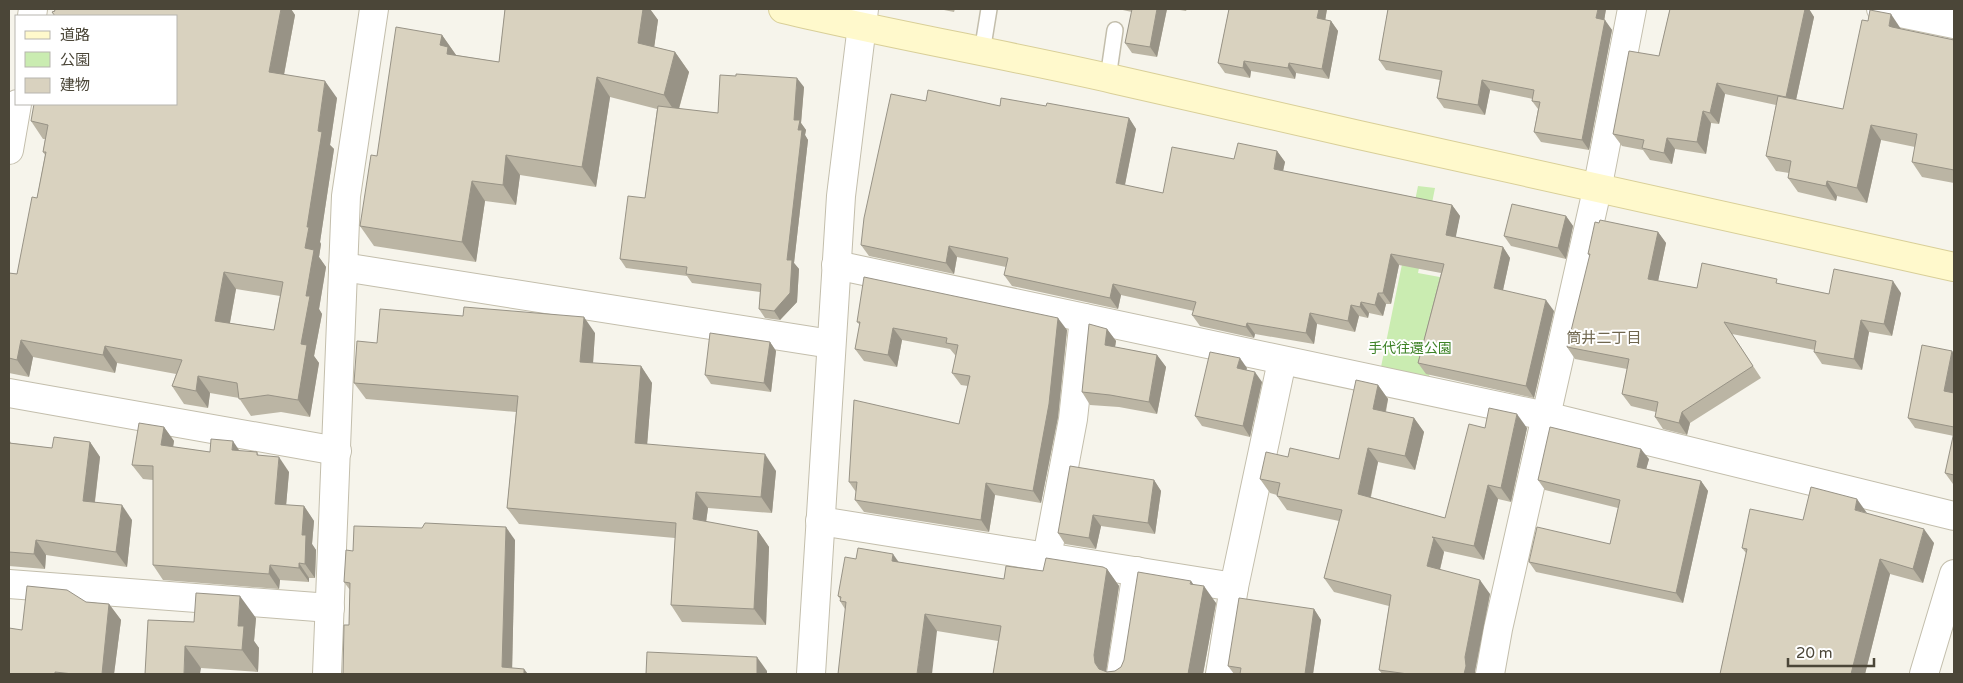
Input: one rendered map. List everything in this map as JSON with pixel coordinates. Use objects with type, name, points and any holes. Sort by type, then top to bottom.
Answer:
[{"type":"street","points":[[327,674],[346,196],[374,9]]},
{"type":"street","points":[[783,9],[862,18]]},
{"type":"street","points":[[842,9],[862,18],[982,52],[1108,78],[1597,190],[1954,267]]},
{"type":"street","points":[[1490,674],[1597,190],[1632,9]]},
{"type":"street","points":[[1881,9],[1954,24]]},
{"type":"street","points":[[811,674],[841,196],[862,18]]},
{"type":"street","points":[[9,150],[17,105]]},
{"type":"street","points":[[836,265],[1546,416],[1954,516]]},
{"type":"street","points":[[343,266],[831,344]]},
{"type":"street","points":[[1047,557],[1073,419],[1084,318]]},
{"type":"street","points":[[1220,674],[1234,587],[1282,361]]},
{"type":"street","points":[[9,393],[337,451]]},
{"type":"street","points":[[820,521],[1234,587]]},
{"type":"street","points":[[1121,674],[1137,571]]},
{"type":"street","points":[[1924,674],[1954,574]]},
{"type":"street","points":[[9,584],[330,608]]},
{"type":"lane","points":[[982,52],[989,9]]},
{"type":"lane","points":[[1108,78],[1115,30]]},
{"type":"green space","name":"手代往還公園","points":[[1418,186],[1435,188],[1418,273],[1445,278],[1429,377],[1381,367]]},
{"type":"building","points":[[54,9],[281,9],[269,72],[325,81],[318,131],[322,132],[305,248],[314,250],[306,296],[310,296],[301,344],[307,345],[298,400],[268,395],[239,399],[237,383],[198,376],[196,391],[172,386],[182,360],[105,346],[103,355],[21,340],[17,360],[9,358],[9,273],[17,274],[32,197],[37,198],[46,152],[43,152],[48,125],[31,121],[34,105],[178,105],[178,15],[54,15],[52,12],[55,11]],"holes":[[[224,272],[283,282],[274,330],[215,321]]]},
{"type":"building","points":[[505,9],[643,9],[638,43],[675,52],[664,95],[597,77],[582,167],[506,155],[503,185],[472,181],[462,242],[360,226],[371,155],[377,156],[396,27],[442,35],[440,45],[448,47],[447,54],[499,62]]},
{"type":"building","points":[[1132,9],[1157,9],[1150,47],[1125,43]]},
{"type":"building","points":[[1229,9],[1319,9],[1317,18],[1331,21],[1322,69],[1289,63],[1288,68],[1244,61],[1243,68],[1218,63]]},
{"type":"building","points":[[1388,9],[1598,9],[1596,18],[1605,20],[1582,140],[1534,132],[1540,102],[1532,101],[1534,90],[1482,80],[1478,105],[1437,98],[1442,71],[1379,60]]},
{"type":"building","points":[[1670,9],[1805,9],[1786,97],[1717,83],[1710,113],[1703,111],[1697,142],[1667,138],[1664,153],[1642,148],[1644,140],[1613,134],[1629,51],[1659,56]]},
{"type":"building","points":[[1870,10],[1891,14],[1889,26],[1954,40],[1954,170],[1912,162],[1917,134],[1871,125],[1857,188],[1827,181],[1826,186],[1788,178],[1791,161],[1766,156],[1778,96],[1843,109],[1862,20],[1868,21]]},
{"type":"building","points":[[736,74],[797,78],[794,120],[800,120],[798,130],[802,130],[787,260],[792,260],[790,293],[774,311],[759,309],[761,284],[686,274],[687,267],[620,259],[628,196],[645,198],[658,106],[718,113],[720,75],[736,76]]},
{"type":"building","points":[[928,90],[1000,106],[1001,98],[1046,106],[1047,103],[1129,118],[1116,183],[1163,193],[1172,147],[1234,159],[1238,143],[1277,151],[1274,169],[1452,205],[1446,235],[1503,247],[1494,288],[1546,300],[1526,386],[1418,363],[1444,264],[1391,254],[1383,293],[1378,293],[1375,305],[1361,302],[1360,307],[1351,305],[1348,321],[1310,313],[1306,333],[1247,323],[1246,327],[1192,315],[1196,302],[1113,284],[1110,298],[1004,275],[1008,258],[949,246],[946,263],[861,245],[864,218],[891,94],[926,101]]},
{"type":"building","points":[[1512,204],[1566,216],[1558,248],[1504,236]]},
{"type":"building","points":[[1600,220],[1658,232],[1648,279],[1697,288],[1702,263],[1777,279],[1776,283],[1829,294],[1834,269],[1893,281],[1884,324],[1861,320],[1854,359],[1814,352],[1816,341],[1724,322],[1753,366],[1682,412],[1679,423],[1655,417],[1658,402],[1622,394],[1629,359],[1567,347],[1590,254],[1588,254],[1595,222],[1599,223]]},
{"type":"building","points":[[864,277],[1058,318],[1049,404],[1033,491],[986,483],[981,520],[855,500],[857,482],[849,482],[854,400],[959,424],[970,376],[952,373],[958,345],[946,343],[947,338],[893,328],[888,355],[855,349],[860,322],[857,322]]},
{"type":"building","points":[[464,307],[584,317],[580,362],[641,366],[635,443],[765,454],[761,497],[696,492],[693,519],[758,531],[754,609],[671,605],[676,523],[507,508],[518,396],[354,383],[357,341],[377,343],[380,309],[463,316]]},
{"type":"building","points":[[1089,324],[1107,329],[1105,345],[1157,355],[1149,402],[1082,392]]},
{"type":"building","points":[[710,333],[770,342],[764,383],[705,375]]},
{"type":"building","points":[[1922,345],[1952,351],[1944,391],[1954,393],[1954,427],[1908,418]]},
{"type":"building","points":[[1210,352],[1240,358],[1237,368],[1255,372],[1243,426],[1195,416]]},
{"type":"building","points":[[1356,380],[1378,385],[1373,409],[1414,418],[1405,456],[1368,448],[1358,494],[1445,518],[1469,424],[1485,428],[1489,408],[1517,414],[1501,488],[1488,485],[1474,546],[1432,537],[1434,538],[1427,566],[1480,580],[1465,657],[1466,666],[1464,674],[1408,674],[1379,670],[1391,595],[1324,578],[1342,510],[1277,496],[1280,483],[1260,479],[1266,452],[1288,457],[1290,448],[1339,459]]},
{"type":"building","points":[[139,423],[164,427],[161,445],[210,452],[211,439],[233,441],[232,450],[257,452],[257,455],[279,457],[275,504],[304,506],[302,535],[306,535],[305,564],[299,563],[299,568],[270,565],[269,574],[153,565],[153,466],[132,465]]},
{"type":"building","points":[[1550,427],[1641,449],[1637,467],[1701,481],[1676,593],[1529,562],[1537,527],[1610,544],[1620,500],[1538,480]]},
{"type":"building","points":[[1954,432],[1954,475],[1945,473]]},
{"type":"building","points":[[54,437],[90,442],[83,501],[122,505],[116,552],[36,540],[34,554],[9,552],[9,443],[52,448]]},
{"type":"building","points":[[1070,466],[1154,480],[1148,523],[1093,515],[1089,538],[1058,533]]},
{"type":"building","points":[[1811,487],[1857,499],[1855,510],[1924,529],[1913,569],[1880,559],[1851,674],[1720,674],[1747,549],[1742,548],[1750,509],[1803,520]]},
{"type":"building","points":[[425,523],[506,527],[502,667],[524,669],[524,674],[343,674],[344,625],[349,625],[350,583],[344,582],[346,550],[353,551],[354,526],[422,528]]},
{"type":"building","points":[[858,548],[893,554],[892,561],[1004,579],[1006,566],[1043,571],[1046,558],[1103,567],[1107,569],[1094,655],[1095,663],[1099,669],[1107,672],[1115,671],[1121,667],[1124,660],[1138,572],[1191,581],[1190,584],[1204,586],[1188,674],[993,674],[1001,626],[925,614],[917,674],[838,674],[846,602],[840,601],[841,597],[838,596],[845,557],[856,559]]},
{"type":"building","points":[[27,586],[67,590],[86,602],[109,604],[102,674],[55,672],[55,674],[9,674],[9,628],[22,630]]},
{"type":"building","points":[[196,593],[240,596],[238,626],[244,626],[242,650],[185,646],[184,674],[145,674],[148,620],[194,622]]},
{"type":"building","points":[[1239,598],[1314,609],[1305,674],[1240,674],[1241,668],[1228,666]]},
{"type":"building","points":[[647,652],[757,657],[757,674],[646,674]]},
{"type":"district","name":"筒井二丁目","points":[[1604,338]]}]
